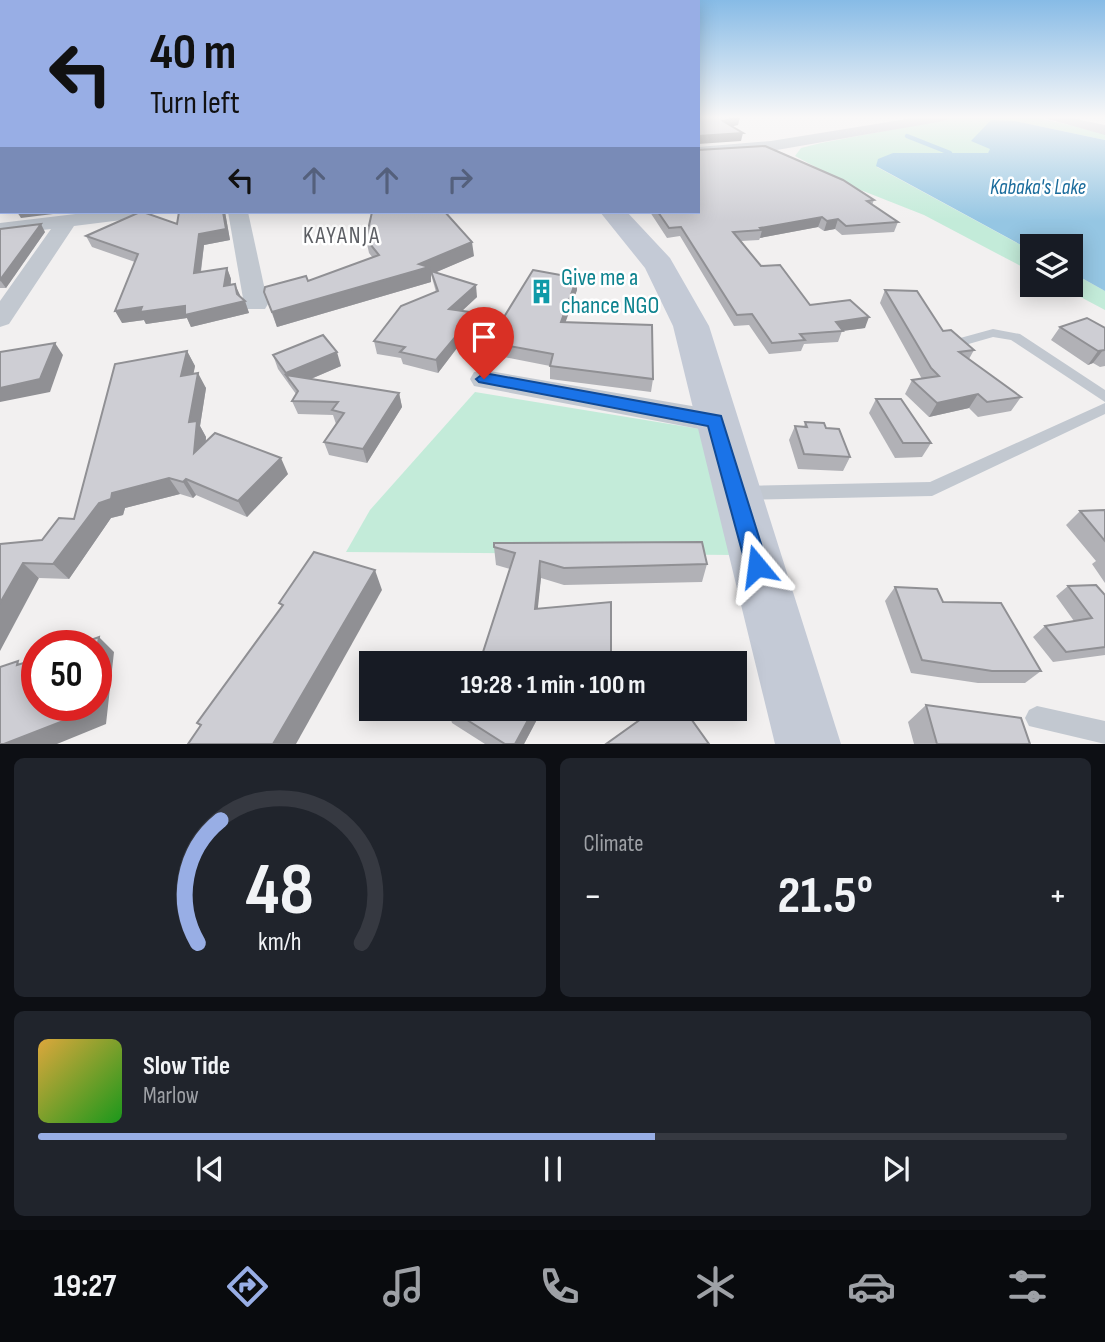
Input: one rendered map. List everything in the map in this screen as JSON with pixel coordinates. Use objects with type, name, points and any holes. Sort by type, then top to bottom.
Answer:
[{"type":"main road","points":[[615,214],[659,265],[691,326],[715,421],[808,744]]},
{"type":"street","points":[[0,229],[122,214]]},
{"type":"street","points":[[238,214],[256,304]]},
{"type":"street","points":[[0,319],[66,221]]},
{"type":"street","points":[[484,379],[715,421]]},
{"type":"lane","points":[[957,343],[993,333],[1015,337],[1105,397]]},
{"type":"lane","points":[[736,493],[932,489],[1105,408]]},
{"type":"lane","points":[[1037,719],[1105,733]]},
{"type":"green space","points":[[798,152],[989,152],[893,153],[877,167],[1020,244],[1020,266],[924,215],[853,187],[795,156]]},
{"type":"green space","points":[[1083,279],[1105,291],[1105,310],[1081,297],[1083,297]]},
{"type":"green space","points":[[475,392],[700,429],[736,555],[346,552],[370,510]]},
{"type":"water","name":"Kabaka's Lake","points":[[1105,152],[1105,291],[1083,279],[1083,234],[1020,234],[1020,244],[876,166],[878,159],[893,153]]},
{"type":"building","points":[[700,152],[778,152],[843,180],[874,200],[867,201],[898,222],[846,226],[838,219],[827,221],[822,217],[760,228],[762,230],[733,232],[761,266],[780,265],[810,305],[850,300],[869,317],[836,322],[843,331],[800,334],[805,340],[772,343],[752,314],[737,315],[681,227],[669,228],[659,214],[700,214]]},
{"type":"building","points":[[136,214],[149,214],[177,224],[179,214],[223,214],[226,229],[199,234],[194,273],[227,268],[224,286],[235,284],[237,294],[245,301],[185,315],[185,306],[140,312],[142,307],[115,311],[138,254],[86,236]]},
{"type":"building","points":[[372,214],[447,214],[472,242],[419,264],[429,267],[272,312],[264,292],[265,287],[306,276],[308,281],[379,255],[366,239]]},
{"type":"building","points":[[41,224],[0,280],[0,229]]},
{"type":"building","points":[[533,270],[577,278],[561,322],[652,325],[653,379],[550,366],[553,354],[456,336],[436,360],[400,352],[405,347],[374,341],[401,306],[438,291],[431,271],[476,285],[449,309],[504,317]]},
{"type":"building","points":[[885,290],[917,291],[943,331],[951,330],[974,350],[959,352],[1021,397],[987,402],[978,394],[937,403],[912,380],[939,376],[931,368]]},
{"type":"building","points":[[1087,318],[1105,328],[1105,350],[1098,351],[1060,327]]},
{"type":"building","points":[[323,335],[337,352],[286,373],[273,355]]},
{"type":"building","points":[[55,343],[40,379],[0,388],[0,352]]},
{"type":"building","points":[[187,351],[181,376],[198,373],[189,422],[197,421],[194,453],[215,433],[281,458],[238,501],[186,479],[183,482],[169,478],[112,493],[111,499],[99,503],[53,564],[23,563],[0,603],[0,544],[42,540],[59,518],[74,519],[115,364]]},
{"type":"building","points":[[286,375],[399,393],[363,449],[324,442],[344,413],[332,410],[338,402],[292,401],[298,391]]},
{"type":"building","points":[[876,399],[901,399],[931,443],[903,443]]},
{"type":"building","points":[[805,422],[824,423],[826,428],[839,429],[850,457],[804,454],[795,426],[807,427]]},
{"type":"building","points":[[1105,510],[1105,541],[1080,511]]},
{"type":"building","points":[[702,542],[707,564],[564,568],[540,561],[535,609],[611,602],[611,651],[483,651],[515,553],[494,547],[494,543]]},
{"type":"building","points":[[314,552],[375,570],[273,744],[188,744],[201,725],[197,723],[283,605],[279,603]]},
{"type":"building","points":[[1096,585],[1105,595],[1105,647],[1066,652],[1045,626],[1092,618],[1068,586]]},
{"type":"building","points":[[895,587],[937,589],[943,602],[1001,603],[1041,671],[992,671],[922,660]]},
{"type":"building","points":[[18,661],[17,665],[21,664],[21,721],[63,721],[0,744],[0,667]]},
{"type":"building","points":[[926,705],[1021,718],[1030,744],[937,744]]},
{"type":"building","points":[[469,721],[527,721],[515,744],[505,744]]},
{"type":"building","points":[[638,721],[693,721],[709,744],[606,744]]},
{"type":"place","name":"Give me a chance NGO","points":[[541,291]]},
{"type":"district","name":"KAYANJA","points":[[342,235]]},
{"type":"route","points":[[484,379],[715,421],[757,566]]}]
